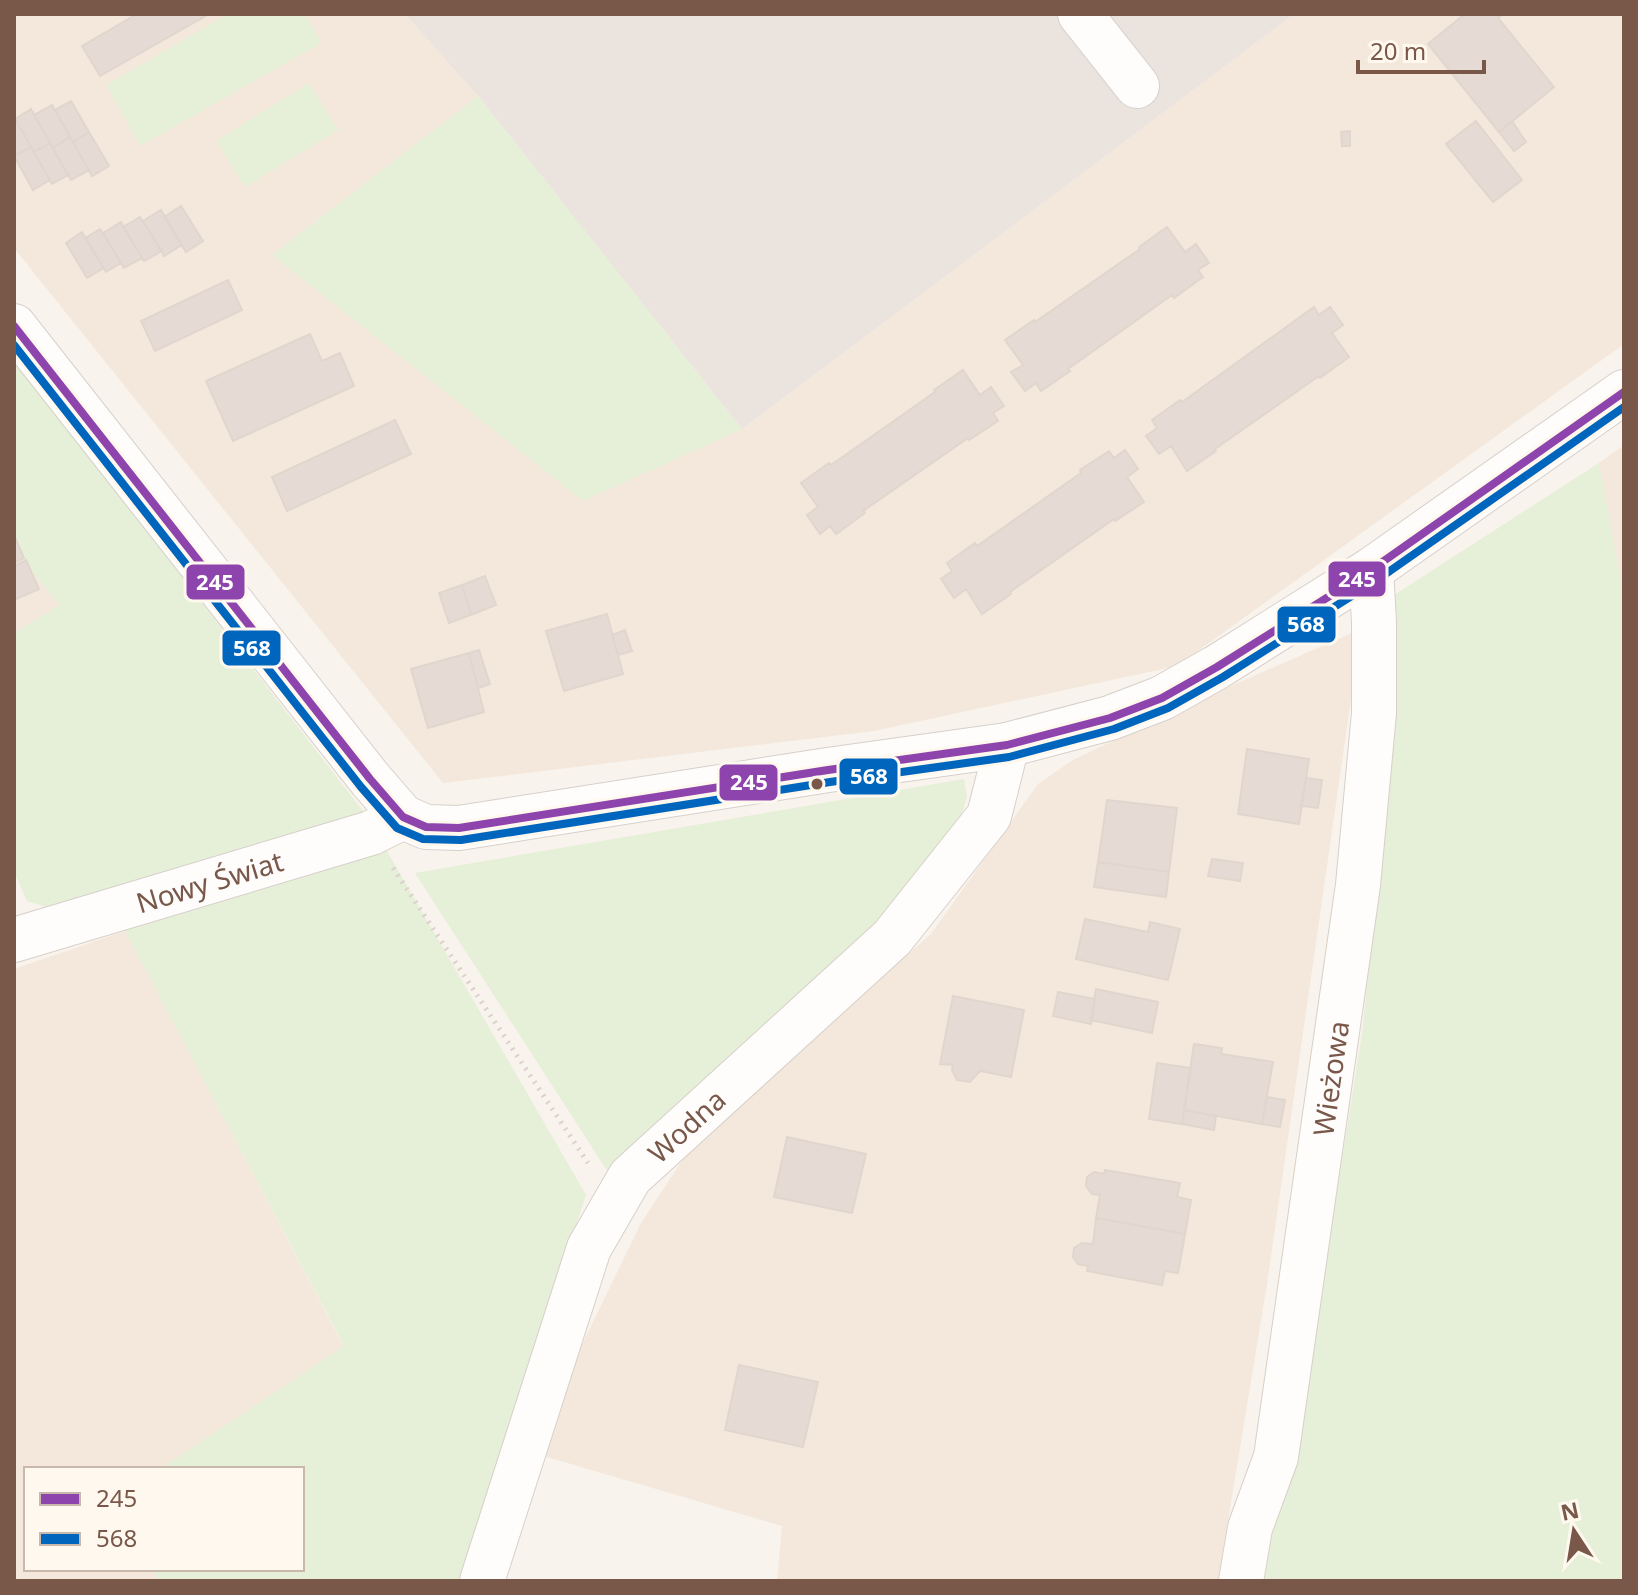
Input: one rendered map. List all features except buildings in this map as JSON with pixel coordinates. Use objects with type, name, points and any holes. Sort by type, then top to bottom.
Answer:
[{"type":"street","points":[[1080,14],[1137,86]]},
{"type":"street","points":[[14,326],[370,779],[387,825],[426,827],[459,828],[1007,745],[1110,718],[1162,698],[1217,667],[1371,570],[1624,392]]},
{"type":"street","name":"Wieżowa","points":[[1241,1581],[1250,1528],[1276,1457],[1358,885],[1374,713],[1371,570]]},
{"type":"street","name":"Wodna","points":[[482,1581],[589,1248],[630,1177],[892,938],[989,816],[1007,745]]},
{"type":"street","name":"Nowy Świat","points":[[14,940],[387,825]]},
{"type":"path","points":[[387,825],[615,1203]]},
{"type":"shaded area","points":[[14,14],[405,14],[478,96],[273,254],[583,501],[742,429],[1294,14],[1624,14],[1624,344],[1177,666],[874,731],[443,783],[14,248]]},
{"type":"shaded area","points":[[405,14],[1294,14],[742,429],[478,96]]},
{"type":"shaded area","points":[[1624,445],[1624,598],[1599,463]]},
{"type":"shaded area","points":[[14,552],[60,605],[14,633]]},
{"type":"shaded area","points":[[1361,629],[1267,1284],[1218,1581],[777,1581],[782,1526],[530,1452],[641,1223],[693,1144],[931,934],[1038,784],[1073,760],[1179,709]]},
{"type":"shaded area","points":[[125,931],[344,1347],[163,1467],[24,1467],[24,1571],[154,1571],[159,1581],[14,1581],[14,969]]},
{"type":"green space","points":[[228,14],[305,14],[321,43],[140,146],[106,85]]},
{"type":"green space","points":[[309,83],[338,130],[245,187],[216,141]]},
{"type":"green space","points":[[478,96],[742,429],[583,501],[272,255]]},
{"type":"green space","points":[[14,360],[366,815],[586,1195],[459,1581],[159,1581],[154,1571],[304,1571],[304,1467],[163,1467],[344,1346],[125,931],[27,901],[14,871],[14,633],[60,605],[14,552]]},
{"type":"green space","points":[[1599,463],[1624,598],[1624,1581],[1263,1581],[1321,1290],[1362,1034],[1395,712],[1391,597]]},
{"type":"green space","points":[[964,779],[967,796],[959,824],[884,934],[610,1175],[415,873]]},
{"type":"transit line","name":"245","points":[[14,326],[370,779],[403,817],[426,827],[459,828],[1007,745],[1110,718],[1162,698],[1217,667],[1371,570],[1624,392]]},
{"type":"transit line","name":"568","points":[[14,345],[361,787],[397,828],[423,839],[461,840],[1009,757],[1114,729],[1168,708],[1223,677],[1377,580],[1624,407]]}]
